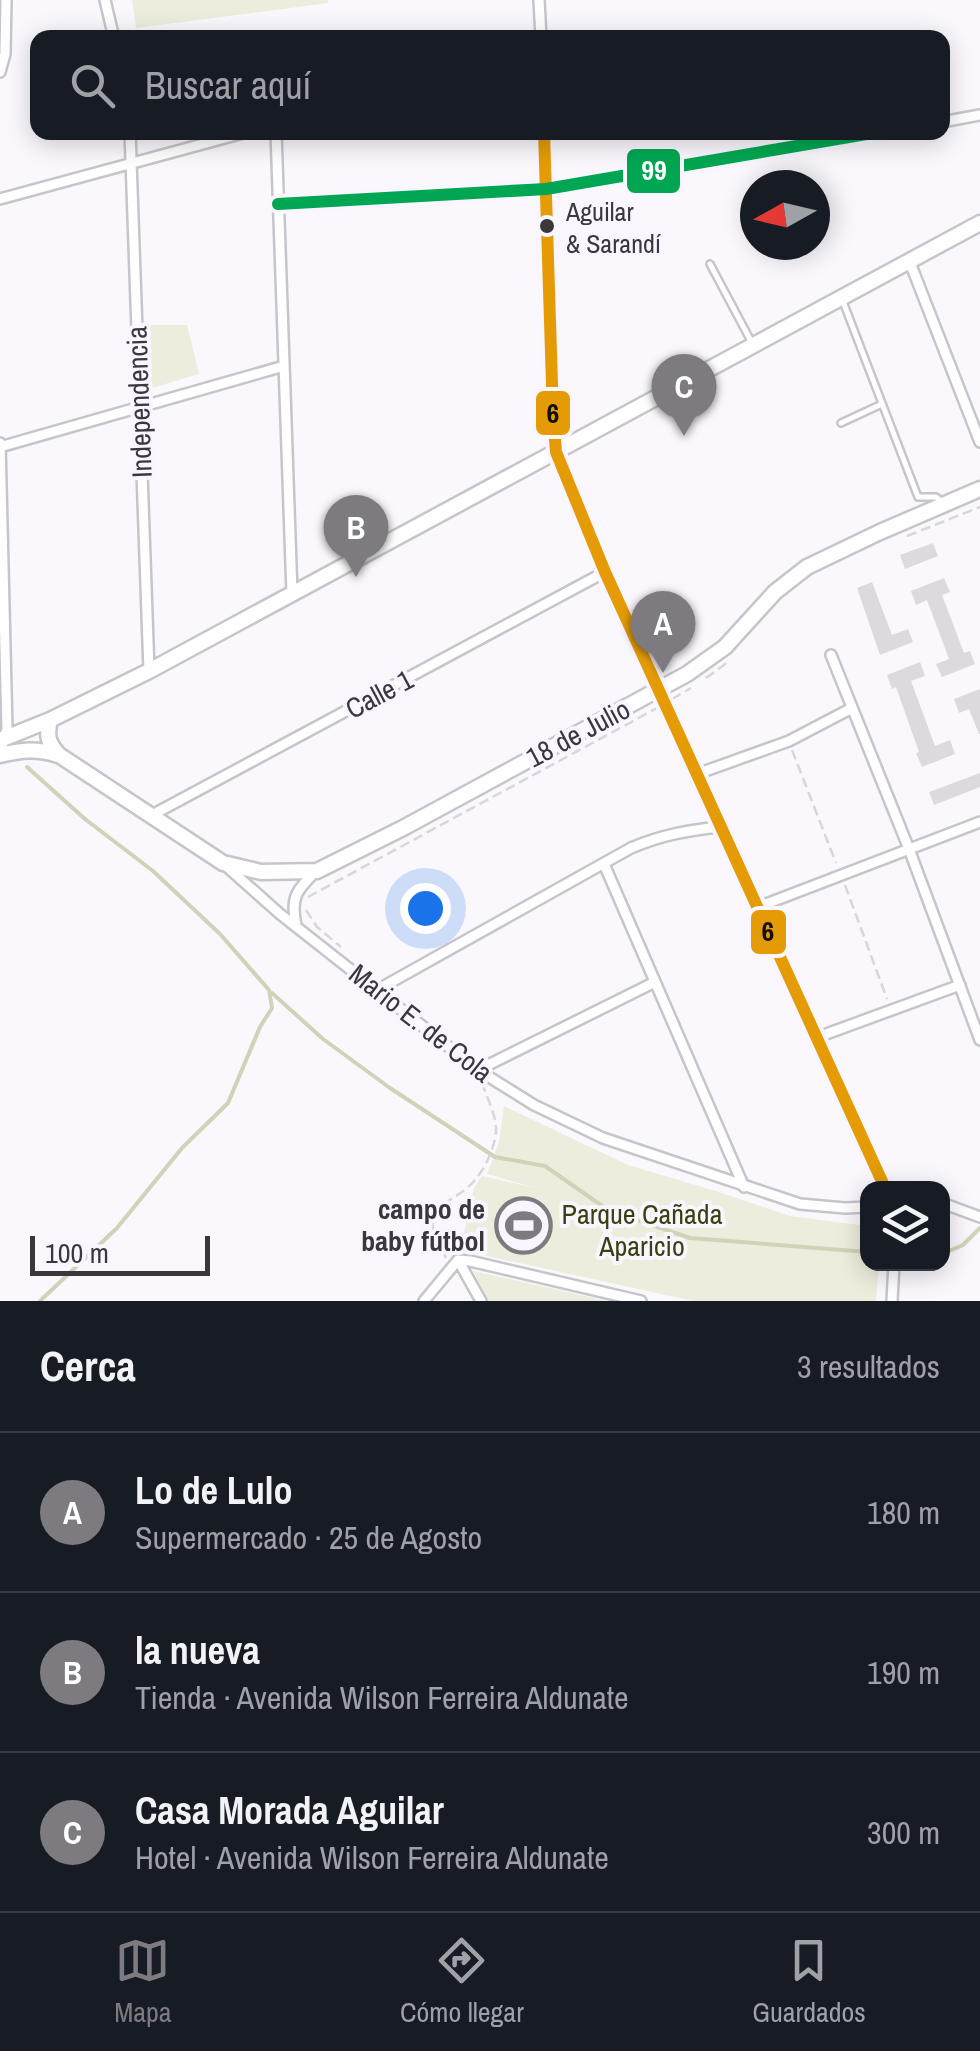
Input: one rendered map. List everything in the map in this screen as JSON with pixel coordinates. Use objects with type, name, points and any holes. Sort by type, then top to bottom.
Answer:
[{"type":"street","points":[[0,72],[5,54],[6,0]]},
{"type":"street","points":[[105,0],[112,30]]},
{"type":"street","points":[[539,0],[540,30]]},
{"type":"street","points":[[950,121],[980,115]]},
{"type":"street","name":"Independencia","points":[[130,140],[149,671]]},
{"type":"street","points":[[0,198],[216,140]]},
{"type":"street","points":[[276,140],[292,594]]},
{"type":"street","points":[[544,140],[556,452],[605,572],[882,1181]]},
{"type":"street","points":[[278,204],[546,188],[831,140]]},
{"type":"street","points":[[2,735],[50,720],[149,671],[980,223]]},
{"type":"street","points":[[910,260],[980,442]]},
{"type":"street","points":[[59,755],[41,749],[0,754],[6,706],[0,445],[284,366]]},
{"type":"street","name":"18 de Julio","points":[[223,863],[261,872],[317,871],[712,658],[775,592],[822,558],[980,489]]},
{"type":"street","name":"Calle 1","points":[[152,815],[605,572]]},
{"type":"street","points":[[830,656],[909,849],[980,1040]]},
{"type":"street","points":[[697,774],[789,740],[852,708]]},
{"type":"street","points":[[50,720],[46,734],[59,755]]},
{"type":"street","name":"Mario E. de Cola","points":[[59,755],[223,863],[280,914],[478,1070],[534,1105],[603,1138],[744,1187],[800,1204],[860,1207]]},
{"type":"street","points":[[758,907],[980,822]]},
{"type":"street","points":[[377,990],[651,839],[721,827]]},
{"type":"street","points":[[604,864],[744,1187]]},
{"type":"street","points":[[296,925],[294,898],[317,871]]},
{"type":"street","points":[[478,1070],[655,982]]},
{"type":"street","points":[[818,1037],[960,985]]},
{"type":"street","points":[[950,1207],[980,1217]]},
{"type":"street","points":[[424,1301],[455,1264],[470,1260],[641,1301]]},
{"type":"street","points":[[455,1264],[481,1301]]},
{"type":"street","points":[[892,1301],[894,1271]]},
{"type":"lane","points":[[710,264],[754,346]]},
{"type":"lane","points":[[842,299],[918,497],[936,497],[944,504]]},
{"type":"lane","points":[[841,423],[882,404]]},
{"type":"path","points":[[455,1264],[432,1226],[440,1206],[469,1187],[486,1164],[492,1147],[495,1121],[478,1070]]},
{"type":"green space","points":[[132,0],[328,0],[328,3],[136,28]]},
{"type":"green space","points":[[146,325],[187,325],[199,374],[145,390]]},
{"type":"green space","name":"Parque Cañada Aparicio","points":[[504,1106],[628,1165],[790,1216],[860,1225],[860,1271],[878,1271],[876,1301],[693,1301],[460,1250],[474,1188],[482,1176],[536,1188],[487,1174],[499,1142]]},
{"type":"green space","points":[[473,1271],[607,1301],[489,1301]]},
{"type":"building","points":[[933,543],[938,556],[905,569],[900,555]]},
{"type":"building","points":[[944,578],[950,592],[942,595],[964,653],[970,651],[975,664],[942,677],[936,664],[949,659],[927,600],[916,605],[911,591]]},
{"type":"building","points":[[872,582],[892,635],[908,629],[913,642],[880,655],[857,588]]},
{"type":"building","points":[[920,662],[925,676],[911,681],[935,746],[950,740],[955,754],[922,767],[896,687],[892,689],[887,675]]},
{"type":"building","points":[[980,689],[979,734],[969,709],[959,713],[954,699]]},
{"type":"building","points":[[980,773],[980,787],[934,805],[929,792]]},
{"type":"waterway","points":[[27,767],[85,819],[153,871],[220,934],[269,990],[272,1008],[228,1103],[182,1148],[117,1228],[40,1301]]},
{"type":"waterway","points":[[272,993],[323,1039],[495,1157],[545,1166],[608,1210],[690,1238],[860,1251]]},
{"type":"waterway","points":[[950,1251],[963,1245],[980,1228]]},
{"type":"transit line","name":"6","points":[[544,140],[556,452],[605,572],[882,1181]]},
{"type":"transit line","name":"99","points":[[278,204],[546,189],[831,140]]},
{"type":"place","name":"Aguilar & Sarandí","points":[[547,226]]},
{"type":"place","name":"Casa Morada Aguilar","points":[[684,436]]},
{"type":"place","name":"la nueva","points":[[356,577]]},
{"type":"place","name":"Lo de Lulo","points":[[663,673]]},
{"type":"place","name":"campo de baby fútbol","points":[[524,1225]]}]
